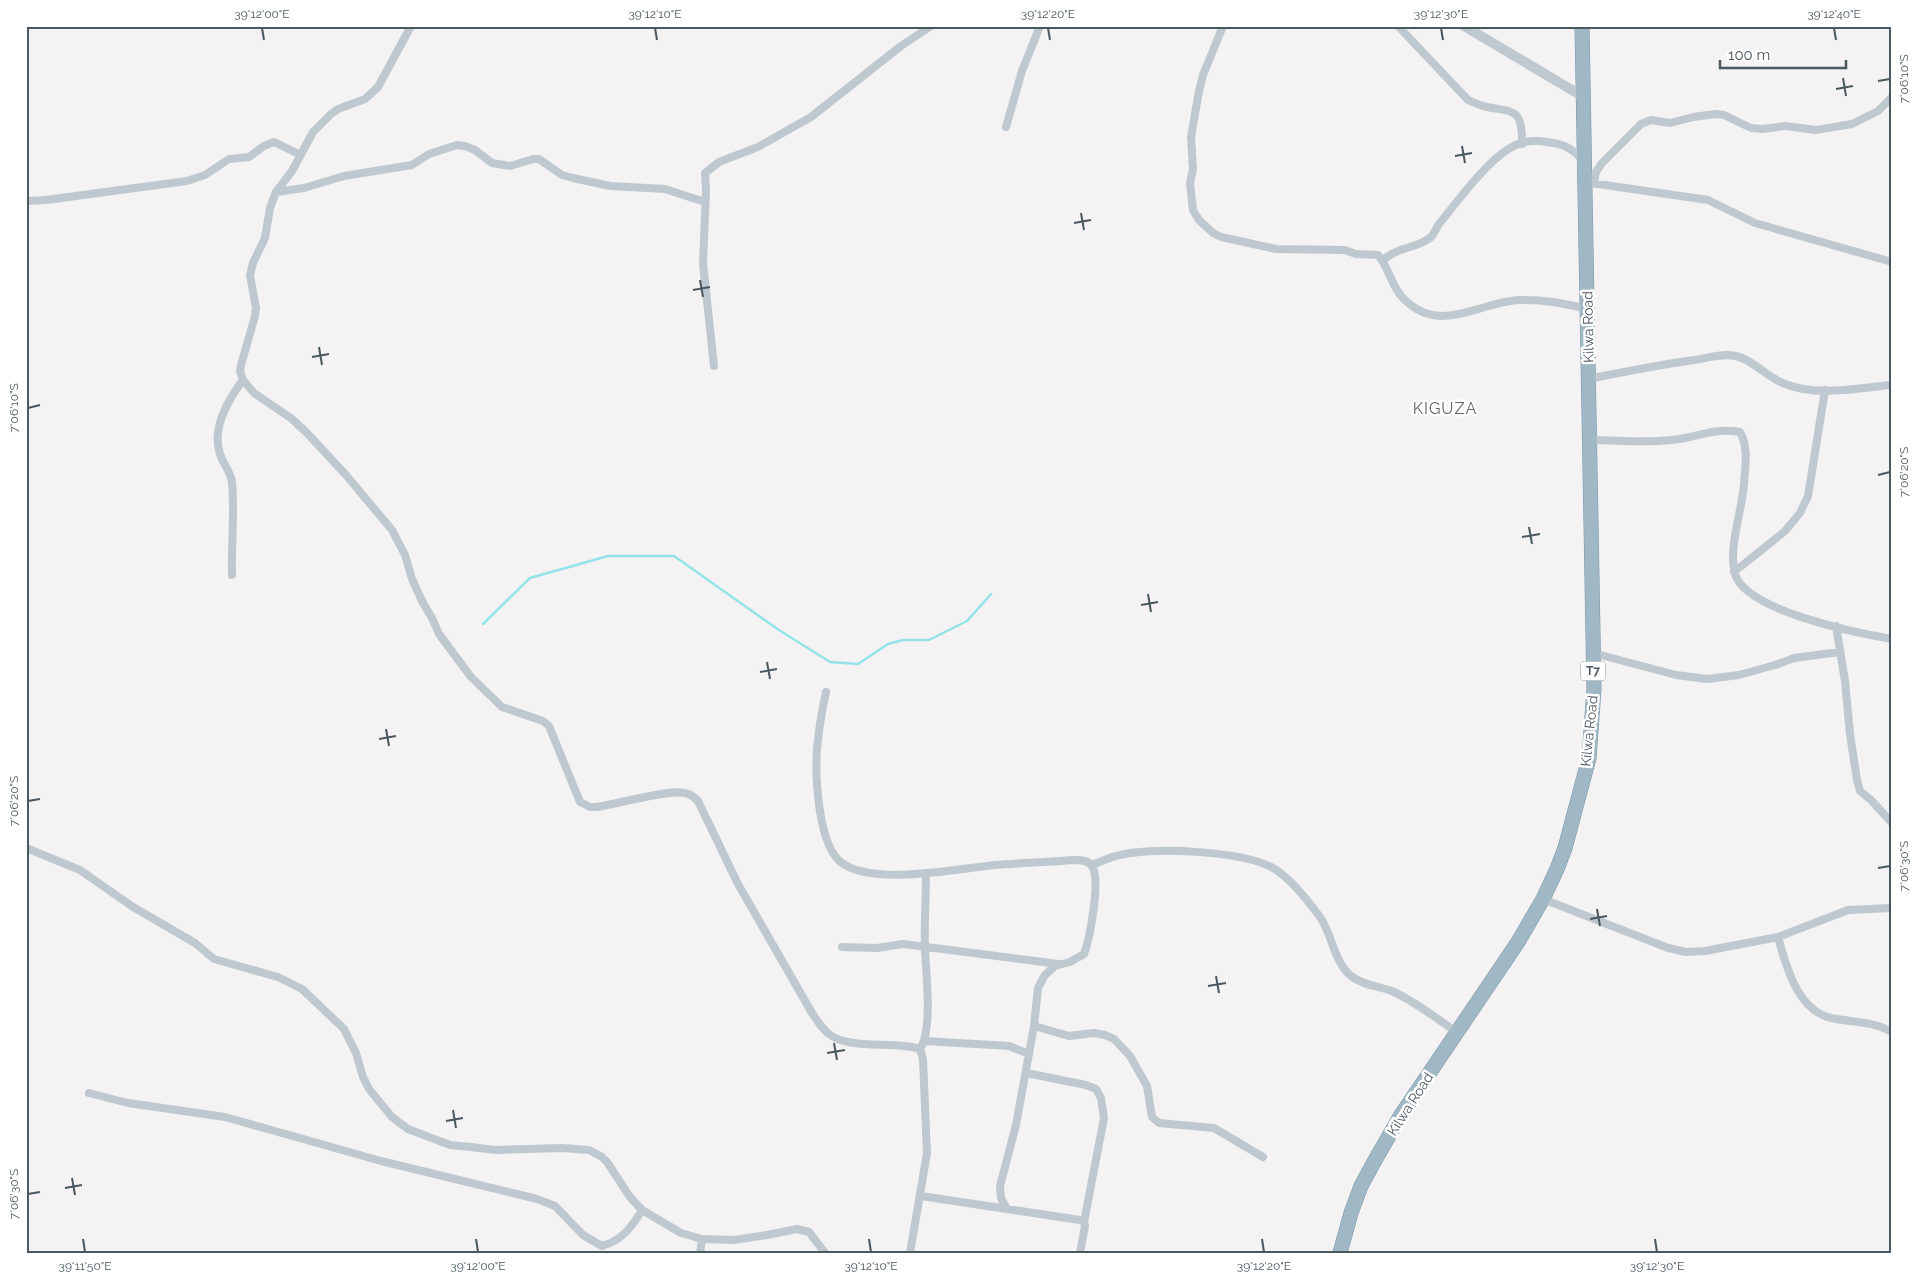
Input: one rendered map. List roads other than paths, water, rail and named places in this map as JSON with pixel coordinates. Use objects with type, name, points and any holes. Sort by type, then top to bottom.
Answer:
[{"type":"highway","name":"Kilwa Road","points":[[1340,1253],[1361,1186],[1374,1162],[1401,1115],[1518,942],[1543,899],[1564,848],[1589,758],[1594,689],[1588,379],[1589,183],[1583,161],[1582,26]]},
{"type":"street","points":[[411,26],[378,88],[365,99],[338,109],[313,132],[301,155],[276,192],[270,208],[265,238],[253,263],[250,275],[256,308],[241,365],[240,371],[243,380],[254,393],[292,419],[307,433],[346,475],[374,511],[384,519],[405,555],[412,579],[439,634],[471,677],[502,707],[543,721],[550,726],[580,802],[590,807],[598,807],[671,793],[686,793],[693,796],[698,801],[725,860],[756,917],[776,948],[812,1013],[826,1031],[838,1039],[860,1043],[911,1046],[920,1049]]},
{"type":"street","points":[[714,366],[703,263],[705,173],[710,167],[734,155],[758,147],[811,117],[900,46],[931,26]]},
{"type":"street","points":[[1006,127],[1022,71],[1040,26]]},
{"type":"street","points":[[1223,26],[1203,75],[1191,137],[1193,169],[1190,183],[1193,210],[1199,220],[1214,233],[1235,240],[1276,249],[1345,250],[1356,254],[1373,253],[1383,260],[1402,297],[1413,307],[1437,316],[1466,313],[1517,300],[1543,300],[1588,309]]},
{"type":"street","points":[[1398,26],[1468,100],[1482,106],[1506,108],[1516,114],[1521,125],[1522,144]]},
{"type":"street","points":[[1464,26],[1582,96]]},
{"type":"street","points":[[1892,97],[1878,111],[1852,124],[1816,130],[1785,126],[1763,129],[1751,128],[1724,115],[1716,114],[1670,123],[1651,120],[1641,124],[1602,163],[1589,183],[1708,200],[1755,223],[1892,262]]},
{"type":"street","points":[[1383,260],[1397,252],[1425,242],[1433,235],[1470,186],[1497,158],[1511,147],[1531,141],[1557,143],[1570,147],[1583,161]]},
{"type":"street","points":[[26,201],[187,182],[204,175],[229,159],[246,158],[274,142],[301,155]]},
{"type":"street","points":[[276,192],[304,188],[344,176],[412,164],[429,154],[457,145],[475,150],[492,163],[510,166],[539,159],[562,175],[573,178],[610,186],[665,189],[705,202]]},
{"type":"street","points":[[1588,379],[1680,362],[1729,356],[1743,359],[1786,384],[1798,388],[1825,390],[1892,385]]},
{"type":"street","points":[[232,575],[231,538],[234,511],[232,479],[221,457],[217,436],[221,417],[243,380]]},
{"type":"street","points":[[1734,572],[1785,531],[1800,513],[1808,496],[1825,390]]},
{"type":"street","points":[[1590,440],[1664,441],[1720,430],[1740,432],[1745,444],[1746,455],[1742,503],[1734,537],[1734,572],[1744,589],[1759,600],[1784,611],[1892,639]]},
{"type":"street","points":[[1836,626],[1845,681],[1850,734],[1860,791],[1892,823]]},
{"type":"street","points":[[1593,653],[1676,675],[1707,679],[1739,675],[1794,658],[1840,652]]},
{"type":"street","points":[[826,692],[817,750],[817,785],[821,822],[828,845],[841,863],[862,873],[878,875],[926,873],[997,865],[1074,860],[1085,861],[1092,865],[1095,876],[1094,909],[1088,944],[1084,954],[1070,962],[1058,964],[903,944],[877,948],[842,947]]},
{"type":"street","points":[[26,848],[80,870],[133,907],[195,943],[214,960],[278,978],[311,996],[344,1029],[356,1053],[363,1077],[370,1089],[392,1117],[408,1129],[450,1145],[471,1148],[495,1150],[562,1148],[589,1150],[607,1162],[630,1197],[642,1210],[681,1233],[702,1238],[747,1239],[797,1228],[809,1232],[826,1253]]},
{"type":"street","points":[[1092,865],[1117,855],[1151,852],[1217,854],[1261,862],[1275,869],[1289,881],[1321,918],[1331,942],[1350,976],[1393,992],[1458,1033]]},
{"type":"street","points":[[910,1253],[921,1196],[928,1143],[923,1059],[920,1049],[925,1041],[927,999],[925,948],[926,873]]},
{"type":"street","points":[[1543,899],[1668,948],[1686,952],[1705,951],[1778,937],[1848,910],[1892,908]]},
{"type":"street","points":[[1778,937],[1787,967],[1797,987],[1807,1004],[1816,1012],[1831,1018],[1865,1021],[1892,1032]]},
{"type":"street","points":[[1007,1209],[1001,1198],[1000,1186],[1016,1125],[1026,1073],[1038,988],[1045,975],[1058,964]]},
{"type":"street","points":[[1034,1026],[1068,1036],[1094,1033],[1114,1038],[1130,1056],[1147,1086],[1152,1117],[1155,1121],[1214,1128],[1263,1157]]},
{"type":"street","points":[[925,1041],[1009,1046],[1028,1054]]},
{"type":"street","points":[[1026,1073],[1086,1084],[1096,1089],[1101,1098],[1104,1118],[1080,1253]]},
{"type":"street","points":[[89,1093],[128,1102],[225,1117],[380,1161],[538,1199],[555,1206],[583,1235],[602,1246],[620,1238],[642,1210]]},
{"type":"street","points":[[921,1196],[1075,1219],[1084,1222]]},
{"type":"street","points":[[700,1253],[702,1238]]},
{"type":"waterway","points":[[483,624],[530,578],[608,556],[674,556],[779,630],[830,662],[858,664],[888,644],[903,640],[929,640],[967,621],[991,594]]},
{"type":"district","name":"KIGUZA","points":[[1445,408]]}]
